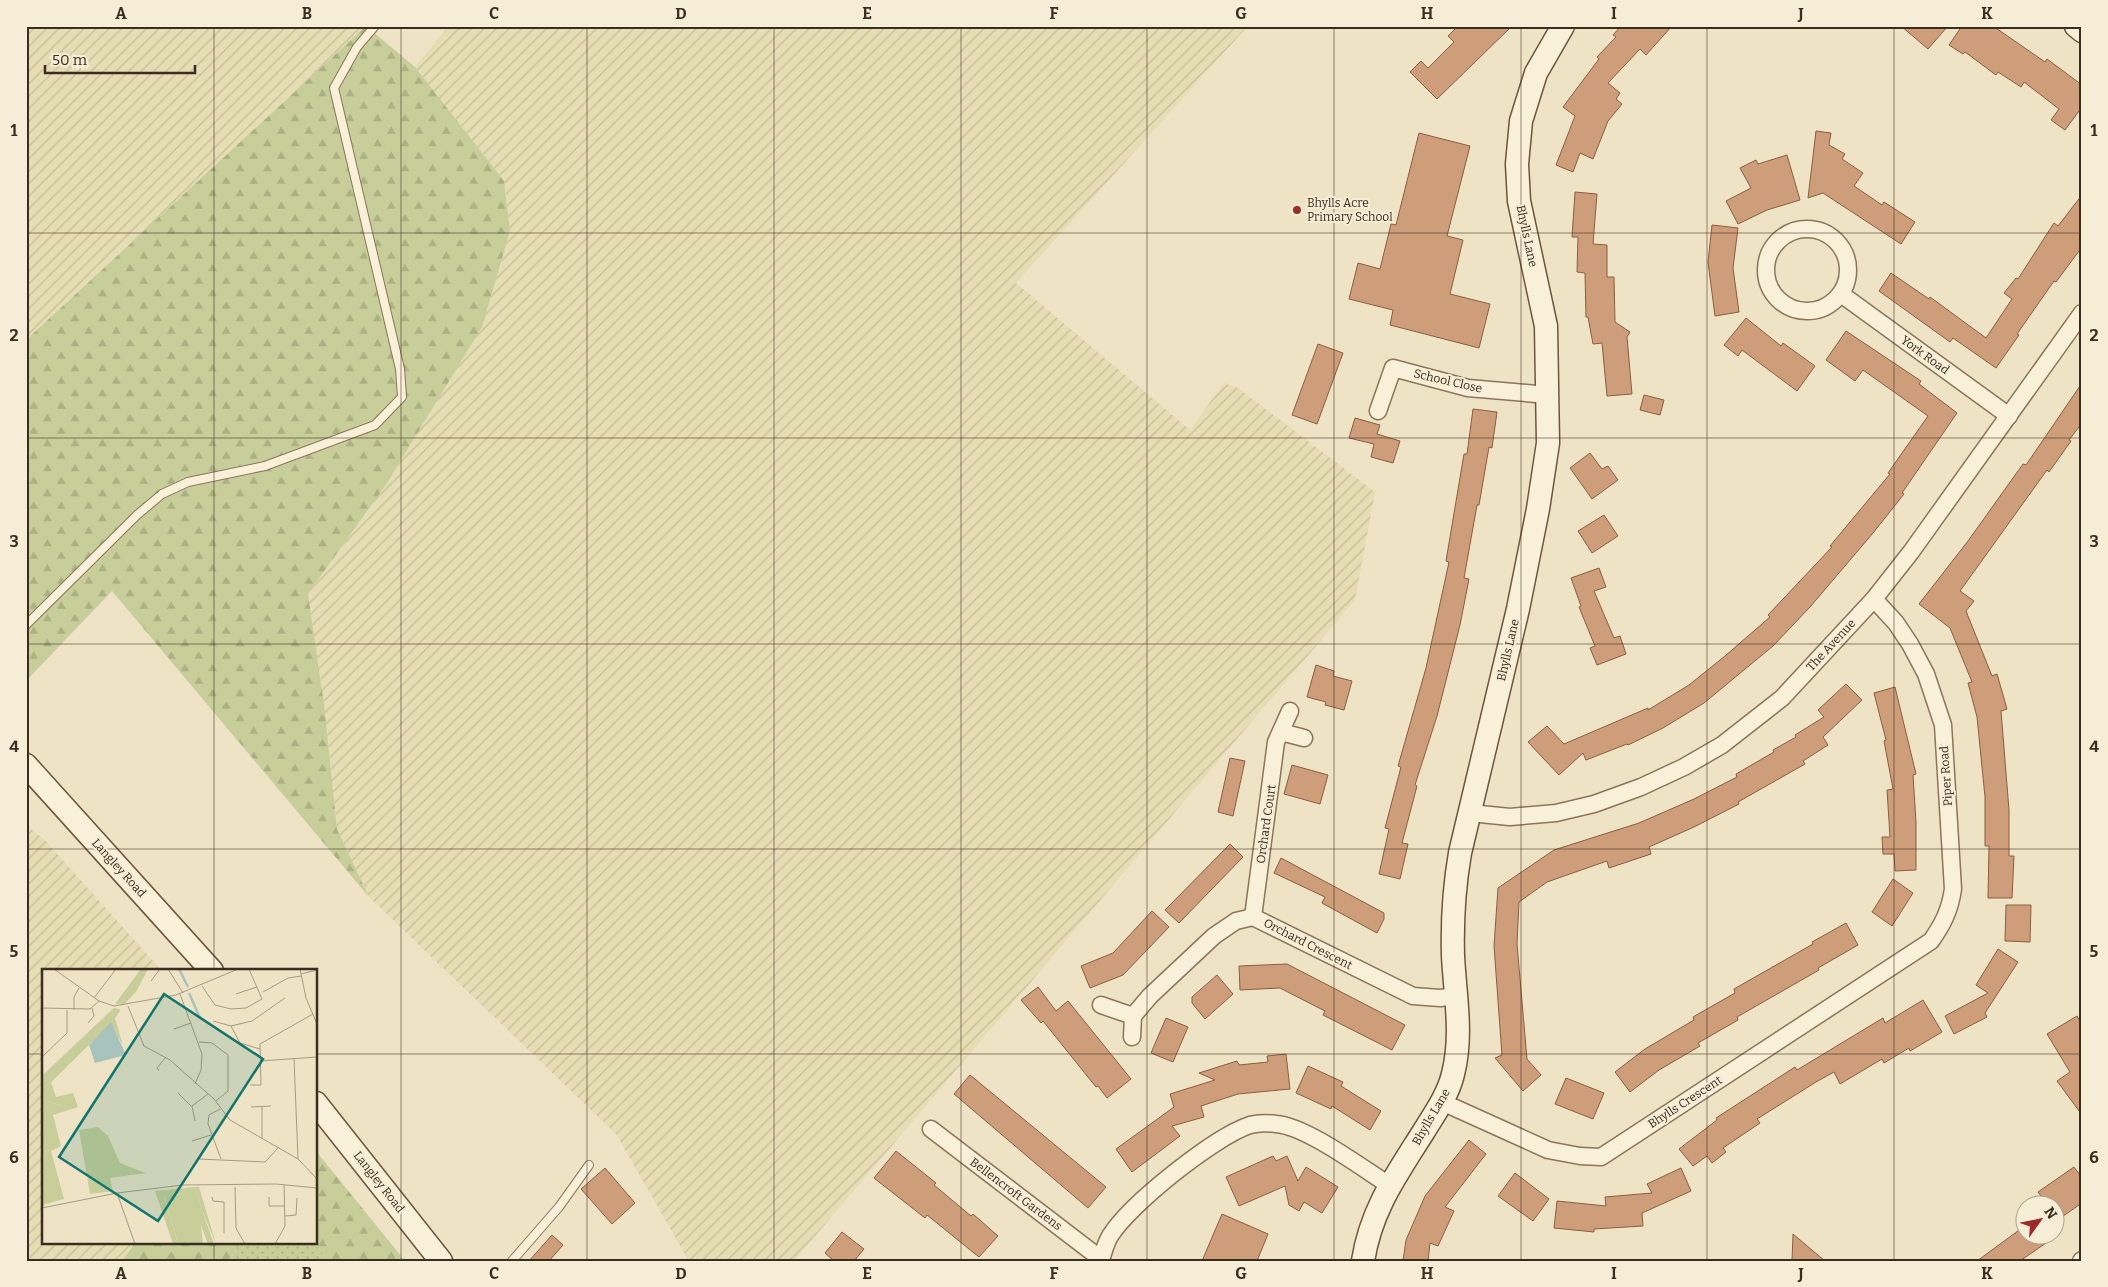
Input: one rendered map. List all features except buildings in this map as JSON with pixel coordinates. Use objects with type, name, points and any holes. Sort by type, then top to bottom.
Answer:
[{"type":"street","name":"Bhylls Lane","points":[[1364,1261],[1366,1242],[1374,1217],[1389,1185],[1442,1102],[1453,1075],[1458,1050],[1453,947],[1455,883],[1460,853],[1518,610],[1538,509],[1548,443],[1546,326],[1519,201],[1517,164],[1520,121],[1536,73],[1563,26]]},
{"type":"street","points":[[2076,26],[2082,31]]},
{"type":"street","points":[[1799,229],[1814,229],[1827,233],[1838,242],[1846,254],[1848,275],[1841,294],[1831,304],[1819,310],[1806,312],[1793,309],[1781,303],[1772,293],[1766,281],[1765,268],[1768,254],[1775,242],[1786,233],[1799,229]]},
{"type":"street","name":"York Road","points":[[1841,294],[2009,416]]},
{"type":"street","name":"The Avenue","points":[[1470,813],[1510,817],[1556,813],[1594,804],[1641,787],[1684,767],[1722,745],[1782,698],[1874,599],[1911,552],[2082,313]]},
{"type":"street","name":"School Close","points":[[1378,411],[1393,368],[1468,388],[1548,395]]},
{"type":"street","name":"Piper Road","points":[[1874,599],[1896,623],[1910,644],[1926,674],[1943,725],[1953,889],[1950,909],[1942,926],[1931,941],[1911,956]]},
{"type":"street","name":"Orchard Court","points":[[1253,917],[1276,742],[1290,711]]},
{"type":"street","points":[[1281,732],[1304,738]]},
{"type":"street","name":"Langley Road","points":[[26,765],[210,969]]},
{"type":"street","name":"Orchard Crescent","points":[[1133,1016],[1150,996],[1214,936],[1236,921],[1253,917],[1413,996],[1440,998],[1456,996]]},
{"type":"street","name":"Bhylls Crescent","points":[[1442,1102],[1548,1150],[1580,1156],[1601,1157],[1911,956]]},
{"type":"street","points":[[1101,1004],[1133,1016],[1132,1037]]},
{"type":"street","name":"Langley Road","points":[[318,1106],[441,1261]]},
{"type":"street","name":"Bellencroft Gardens","points":[[931,1129],[1101,1260],[1110,1236],[1133,1208],[1186,1163],[1251,1125],[1276,1124],[1300,1129],[1389,1185]]},
{"type":"lane","points":[[26,625],[137,515],[162,494],[188,482],[265,466],[375,425],[402,397],[400,369],[334,88],[357,47],[375,26]]},
{"type":"lane","points":[[512,1261],[558,1208],[589,1165]]},
{"type":"shaded area","points":[[26,26],[366,26],[26,340]]},
{"type":"shaded area","points":[[449,26],[1248,26],[1016,283],[1190,430],[1224,383],[1238,388],[1375,492],[1355,600],[794,1261],[689,1261],[616,1134],[369,897],[337,829],[324,704],[308,594],[387,483],[482,327],[510,231],[504,181],[415,67]]},
{"type":"shaded area","points":[[26,825],[43,838],[160,969],[42,969],[42,1244],[134,1244],[122,1261],[26,1261]]},
{"type":"green space","points":[[366,26],[415,67],[504,181],[510,231],[482,327],[387,483],[308,594],[324,704],[337,829],[369,897],[112,591],[26,681],[26,340]]},
{"type":"green space","points":[[318,1153],[405,1261],[329,1261],[315,1244],[318,1244]]},
{"type":"green space","points":[[134,1244],[239,1244],[229,1261],[122,1261]]},
{"type":"green space","points":[[239,1244],[315,1244],[329,1261],[229,1261]]},
{"type":"place","name":"Bhylls Acre Primary School","points":[[1297,210]]}]
